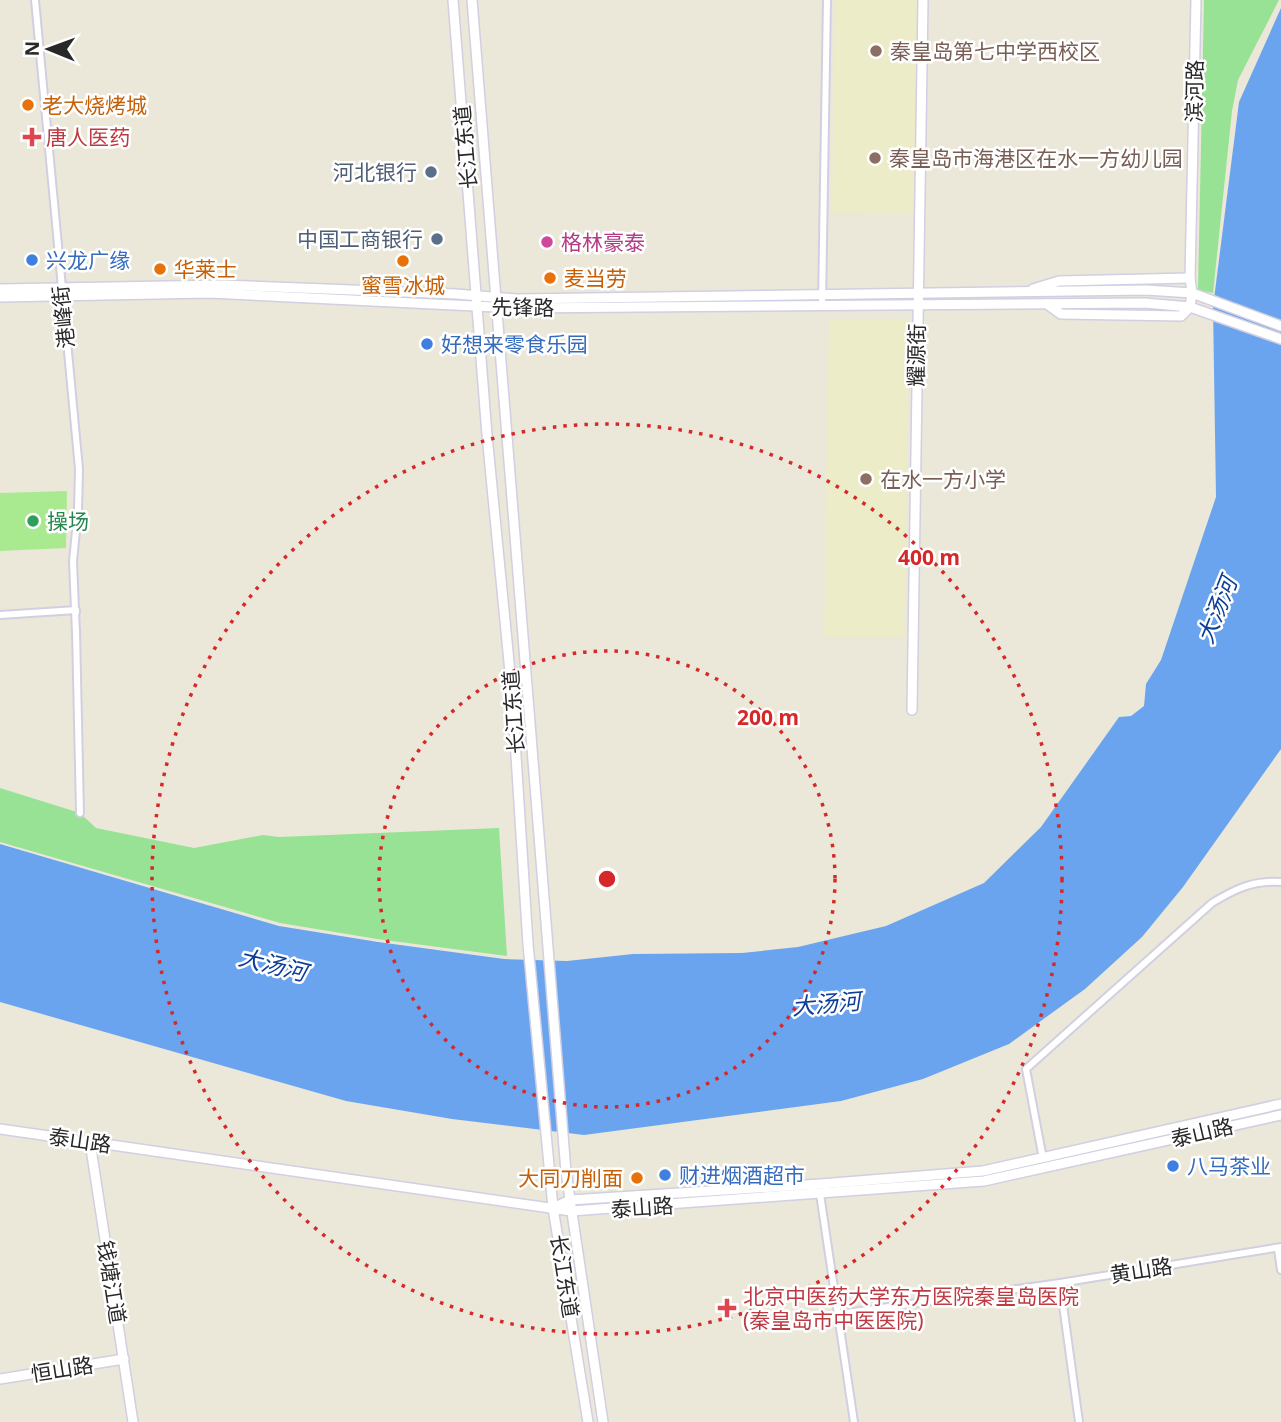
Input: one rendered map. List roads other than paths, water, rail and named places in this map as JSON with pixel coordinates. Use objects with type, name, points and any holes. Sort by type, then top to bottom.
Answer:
[{"type":"street","name":"港峰街","points":[[35,0],[79,469],[73,561],[80,813]]},
{"type":"street","name":"长江东道","points":[[453,0],[512,693],[528,944],[553,1208],[588,1422]]},
{"type":"street","name":"长江东道","points":[[472,0],[571,1212],[603,1422]]},
{"type":"street","points":[[827,0],[822,299],[917,292],[1146,290],[1192,293],[1281,326]]},
{"type":"street","name":"耀源街","points":[[912,710],[923,0]]},
{"type":"street","name":"滨河路","points":[[1190,307],[1196,0]]},
{"type":"street","points":[[1021,292],[1059,281],[1190,278]]},
{"type":"street","points":[[0,289],[61,291]]},
{"type":"street","name":"先锋路","points":[[0,297],[61,291],[257,294],[497,303],[822,299],[917,303],[1145,303],[1190,307],[1281,339]]},
{"type":"street","points":[[0,615],[76,610]]},
{"type":"street","points":[[1044,1168],[1026,1069],[1212,903],[1239,886],[1264,880],[1281,882]]},
{"type":"street","points":[[553,1208],[570,1200],[969,1172],[1281,1104]]},
{"type":"street","name":"泰山路","points":[[0,1129],[571,1212],[984,1181],[1281,1115]]},
{"type":"street","name":"钱塘江道","points":[[90,1142],[133,1422]]},
{"type":"street","points":[[820,1194],[854,1422]]},
{"type":"street","points":[[1280,1248],[1281,1269]]},
{"type":"street","name":"黄山路","points":[[839,1314],[1280,1248]]},
{"type":"street","points":[[1060,1283],[1079,1422]]},
{"type":"street","name":"恒山路","points":[[0,1379],[124,1359]]},
{"type":"water","name":"大汤河","points":[[1281,8],[1281,749],[1183,887],[1142,937],[1085,989],[1009,1044],[923,1079],[841,1101],[584,1135],[452,1119],[346,1101],[0,1002],[0,844],[279,926],[504,959],[567,961],[633,954],[742,953],[798,947],[886,926],[984,883],[1041,827],[1119,717],[1131,716],[1144,706],[1146,684],[1161,660],[1216,497],[1213,307],[1239,102]]},
{"type":"place","name":"秦皇岛第七中学西校区","points":[[876,51]]},
{"type":"place","name":"老大烧烤城","points":[[28,105]]},
{"type":"place","name":"唐人医药","points":[[32,137]]},
{"type":"place","name":"秦皇岛市海港区在水一方幼儿园","points":[[875,158]]},
{"type":"place","name":"河北银行","points":[[431,172]]},
{"type":"place","name":"中国工商银行","points":[[437,239]]},
{"type":"place","name":"格林豪泰","points":[[547,242]]},
{"type":"place","name":"兴龙广缘","points":[[32,260]]},
{"type":"place","name":"蜜雪冰城","points":[[403,261]]},
{"type":"place","name":"华莱士","points":[[160,269]]},
{"type":"place","name":"麦当劳","points":[[550,278]]},
{"type":"place","name":"好想来零食乐园","points":[[427,344]]},
{"type":"place","name":"在水一方小学","points":[[866,479]]},
{"type":"place","name":"操场","points":[[33,521]]},
{"type":"place","name":"八马茶业","points":[[1173,1166]]},
{"type":"place","name":"财进烟酒超市","points":[[665,1175]]},
{"type":"place","name":"大同刀削面","points":[[637,1178]]},
{"type":"place","name":"北京中医药大学东方医院秦皇岛医院 (秦皇岛市中医医院)","points":[[727,1308]]}]
